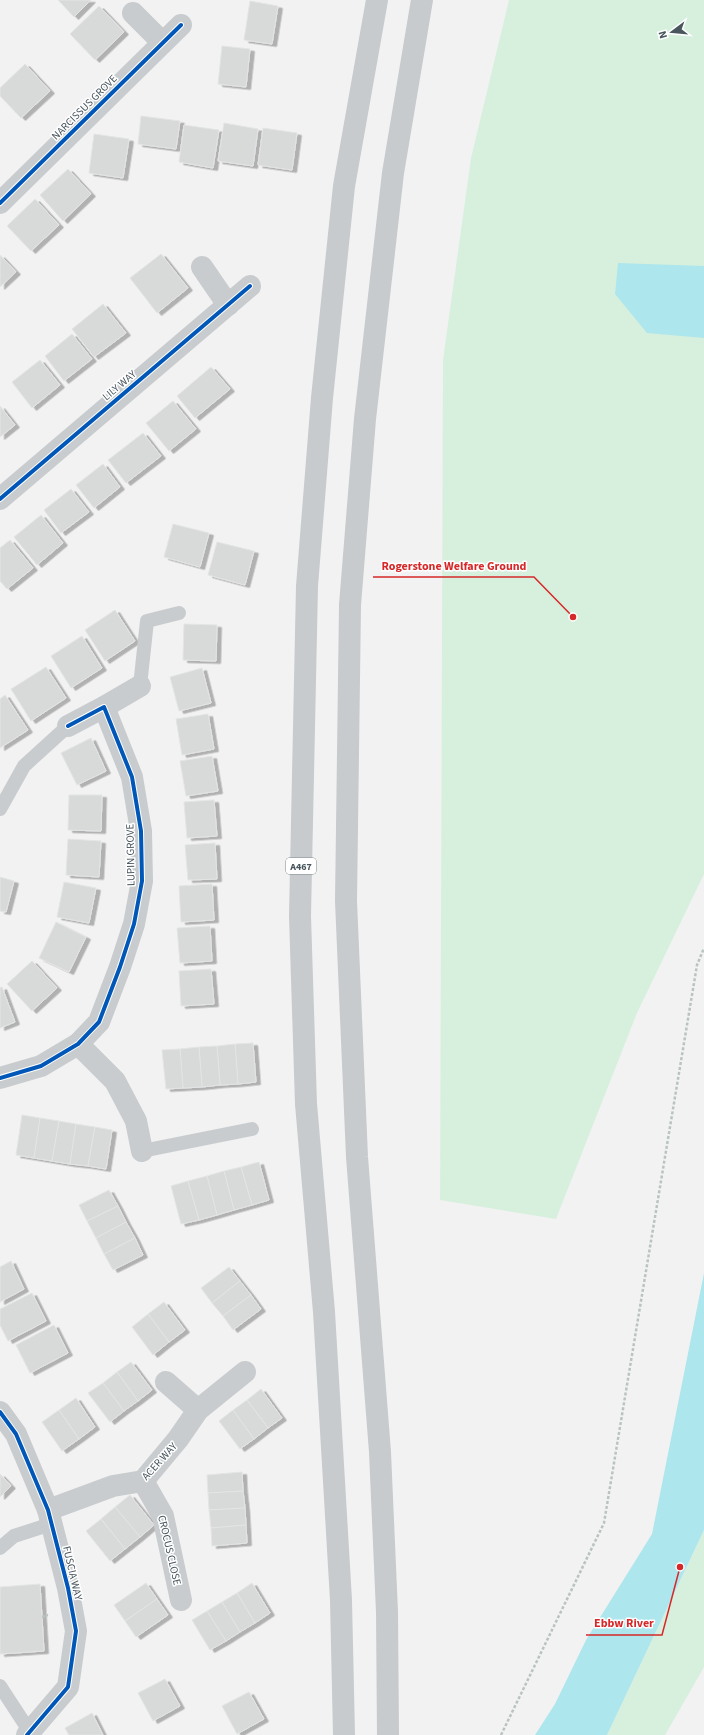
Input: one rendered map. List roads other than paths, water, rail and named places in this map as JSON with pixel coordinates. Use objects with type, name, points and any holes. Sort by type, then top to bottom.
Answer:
[{"type":"main road","name":"A467","points":[[344,1735],[341,1600],[324,1312],[306,1104],[300,916],[307,586],[319,437],[344,186],[377,0]]},
{"type":"main road","points":[[388,1735],[387,1612],[380,1452],[357,1157],[346,901],[350,605],[365,419],[393,173],[422,0]]},
{"type":"street","points":[[133,13],[162,42]]},
{"type":"street","name":"NARCISSUS GROVE","points":[[0,203],[162,42],[181,25]]},
{"type":"street","points":[[202,267],[228,304]]},
{"type":"street","name":"LILY WAY","points":[[0,499],[250,286]]},
{"type":"street","points":[[68,726],[140,686]]},
{"type":"street","name":"LUPIN GROVE","points":[[0,1078],[41,1066],[78,1044],[98,1022],[134,924],[142,881],[141,831],[132,778],[104,707]]},
{"type":"street","points":[[78,1044],[115,1081],[136,1121],[142,1151]]},
{"type":"street","name":"ACER WAY","points":[[50,1517],[113,1486],[143,1481],[178,1439],[198,1410],[245,1372]]},
{"type":"street","points":[[166,1382],[198,1410]]},
{"type":"street","name":"FUSCIA WAY","points":[[0,1412],[16,1434],[50,1517],[68,1588],[76,1631],[68,1687],[28,1734]]},
{"type":"street","name":"CROCUS CLOSE","points":[[143,1481],[163,1516],[181,1600]]},
{"type":"lane","points":[[140,686],[147,621],[179,613]]},
{"type":"lane","points":[[0,809],[24,766],[68,726]]},
{"type":"lane","points":[[142,1151],[252,1129]]},
{"type":"lane","points":[[0,1548],[14,1536],[50,1517]]},
{"type":"lane","points":[[0,1686],[28,1734]]},
{"type":"water","points":[[618,263],[704,266],[704,338],[647,333],[615,294]]},
{"type":"water","points":[[704,1273],[704,1530],[607,1735],[535,1735],[555,1704],[586,1640],[652,1534]]},
{"type":"place","name":"Rogerstone Welfare Ground","points":[[573,617]]},
{"type":"place","name":"Ebbw River","points":[[680,1567]]}]
